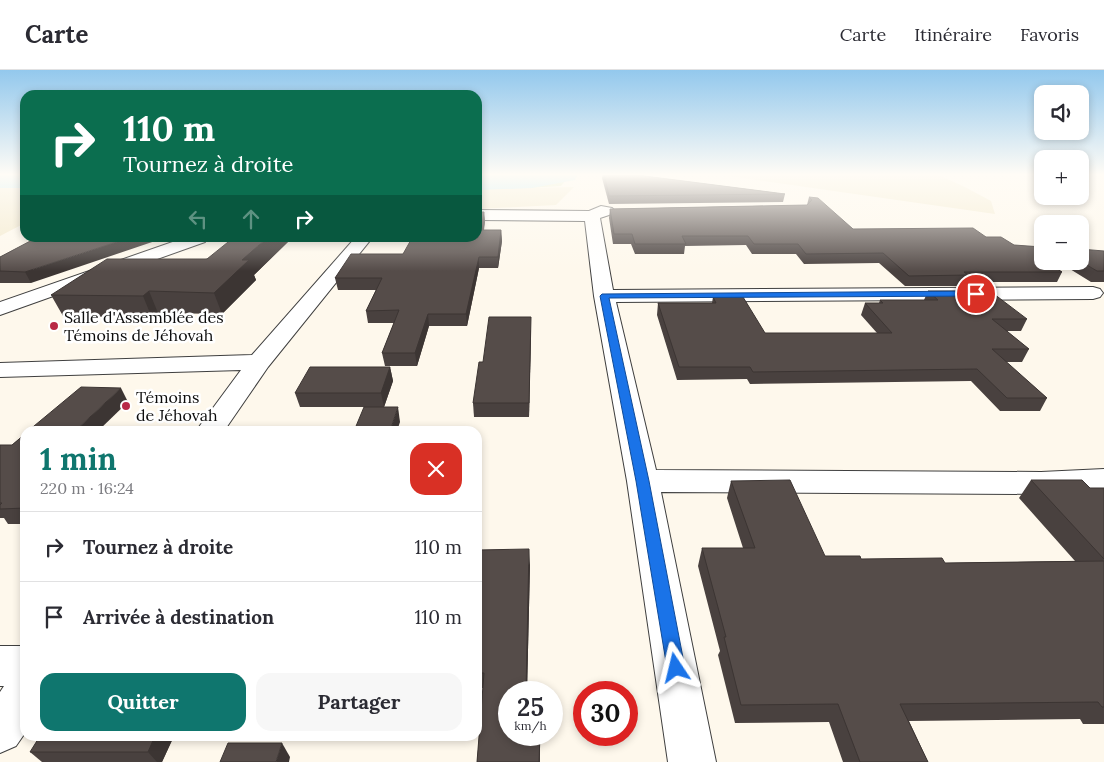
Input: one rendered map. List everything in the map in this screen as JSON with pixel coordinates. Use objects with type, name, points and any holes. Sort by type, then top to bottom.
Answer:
[{"type":"street","points":[[482,216],[606,213],[604,296],[643,481],[692,762]]},
{"type":"street","points":[[0,309],[188,242]]},
{"type":"street","points":[[214,426],[259,362],[361,242]]},
{"type":"street","points":[[1061,274],[1099,297]]},
{"type":"street","points":[[604,296],[1099,297]]},
{"type":"street","points":[[0,370],[259,362]]},
{"type":"street","points":[[643,481],[1041,483],[1104,480]]},
{"type":"street","points":[[0,666],[20,666]]},
{"type":"street","points":[[0,730],[20,701]]},
{"type":"shaded area","points":[[0,206],[20,206],[20,226],[0,236]]},
{"type":"shaded area","points":[[482,206],[531,206],[482,209]]},
{"type":"shaded area","points":[[941,206],[993,206],[995,214]]},
{"type":"building","points":[[827,206],[853,229],[973,228],[986,237],[1001,237],[1014,245],[1034,246],[1034,270],[1059,270],[1062,272],[964,272],[968,275],[909,276],[883,253],[806,254],[798,244],[754,244],[748,236],[682,236],[686,244],[635,244],[632,234],[614,234],[610,209]]},
{"type":"building","points":[[482,230],[501,230],[498,257],[479,257],[466,314],[428,314],[415,353],[382,353],[399,310],[366,311],[382,278],[335,278],[351,254],[403,254],[410,242],[482,242]]},
{"type":"building","points":[[28,242],[117,242],[25,272],[0,271],[0,257]]},
{"type":"building","points":[[228,242],[262,242],[242,260],[249,260],[214,293],[149,291],[143,296],[51,295],[107,259],[207,259]]},
{"type":"building","points":[[1089,250],[1104,251],[1104,271],[1097,271],[1089,266]]},
{"type":"building","points":[[928,291],[990,291],[1027,319],[992,319],[1029,349],[992,349],[1047,398],[1007,398],[977,369],[753,372],[750,367],[679,367],[658,303],[716,303],[713,297],[743,297],[765,333],[892,333],[865,303],[883,303],[880,300],[938,300]]},
{"type":"building","points":[[489,317],[531,317],[529,403],[473,403],[479,362],[483,362]]},
{"type":"building","points":[[310,367],[390,367],[381,393],[295,393]]},
{"type":"building","points":[[81,387],[121,388],[80,426],[34,426]]},
{"type":"building","points":[[364,407],[398,407],[392,426],[356,426]]},
{"type":"building","points":[[20,438],[20,508],[0,509],[2,503],[0,503],[0,445],[12,445]]},
{"type":"building","points":[[790,480],[825,556],[860,556],[861,559],[942,558],[945,563],[1104,561],[1104,707],[1098,702],[900,704],[928,762],[860,762],[838,704],[741,705],[724,637],[726,637],[702,548],[755,548],[731,481]]},
{"type":"building","points":[[1031,480],[1082,480],[1090,488],[1104,488],[1104,559]]},
{"type":"building","points":[[529,549],[526,681],[498,681],[498,746],[540,746],[539,762],[477,762],[479,741],[482,741],[484,673],[482,673],[482,550]]},
{"type":"building","points":[[37,741],[153,741],[148,752],[30,752]]},
{"type":"building","points":[[228,743],[282,743],[276,762],[220,762]]},
{"type":"place","name":"Salle d'Assemblée des Témoins de Jéhovah","points":[[54,326]]},
{"type":"place","name":"Témoins de Jéhovah","points":[[126,406]]},
{"type":"route","points":[[676,668],[643,481],[604,296],[976,294]]}]
